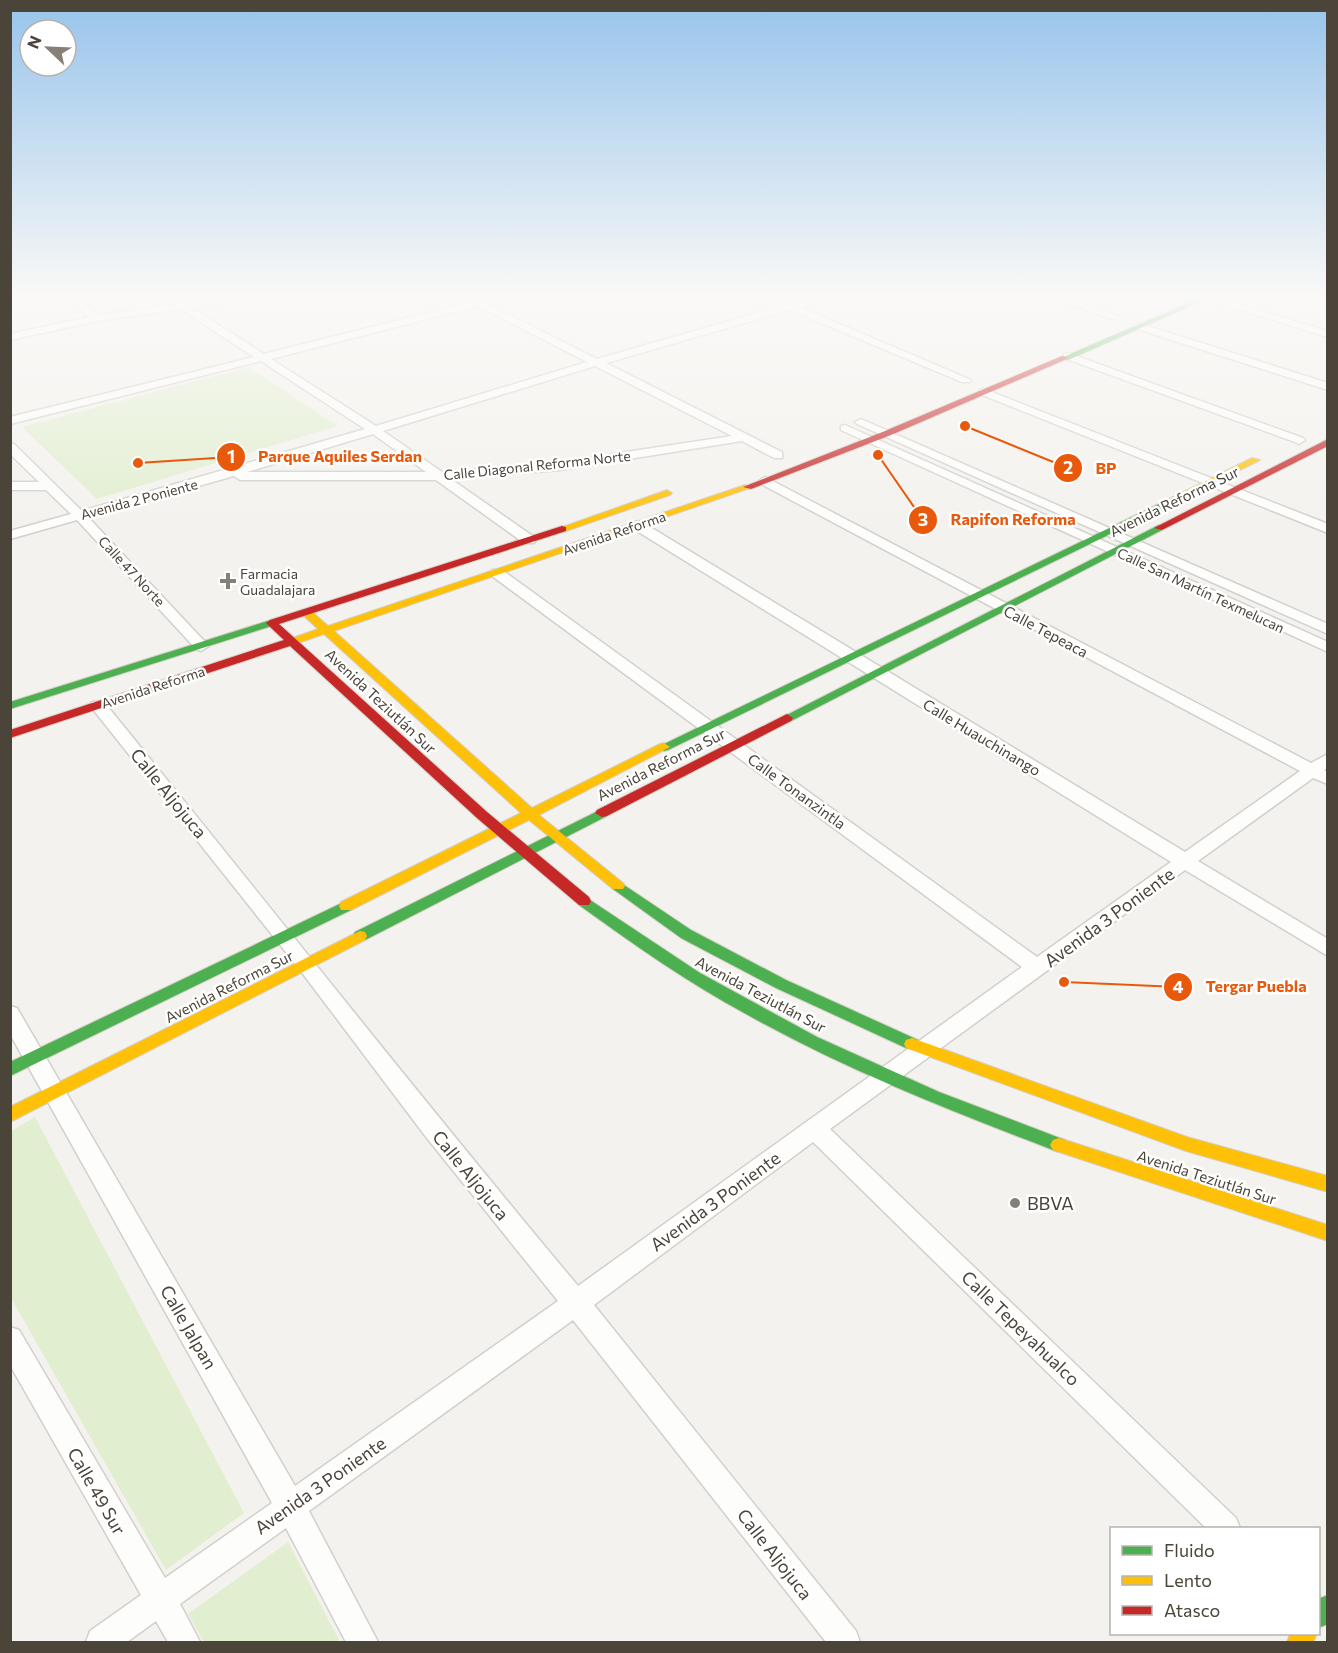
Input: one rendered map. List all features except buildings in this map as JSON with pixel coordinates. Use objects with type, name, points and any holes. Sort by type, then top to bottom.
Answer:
[{"type":"main road","name":"Avenida Reforma","points":[[10,734],[292,642],[765,481],[888,433],[1023,375]]},
{"type":"main road","points":[[945,388],[970,378]]},
{"type":"main road","points":[[839,431],[877,415]]},
{"type":"main road","name":"Avenida Reforma Sur","points":[[10,1070],[285,937],[496,830],[1107,530],[1274,451],[1316,435]]},
{"type":"main road","name":"Avenida Reforma Sur","points":[[10,1115],[307,965],[1001,607],[1235,491],[1316,435]]},
{"type":"main road","points":[[756,463],[784,453]]},
{"type":"main road","name":"Avenida Reforma","points":[[10,706],[529,540],[676,490]]},
{"type":"main road","name":"Avenida Teziutlán Sur","points":[[306,612],[556,837],[618,886],[686,933],[781,984],[922,1049],[1186,1144],[1328,1184]]},
{"type":"main road","name":"Avenida Teziutlán Sur","points":[[272,623],[522,854],[579,900],[669,962],[761,1016],[886,1077],[1104,1160],[1328,1233]]},
{"type":"street","points":[[10,422],[195,375]]},
{"type":"street","points":[[289,375],[373,429],[529,540]]},
{"type":"street","name":"Avenida 2 Poniente","points":[[10,535],[222,476],[554,375]]},
{"type":"street","points":[[619,375],[742,438],[784,453]]},
{"type":"street","points":[[963,375],[970,378]]},
{"type":"street","points":[[1128,375],[1316,435]]},
{"type":"street","points":[[1291,375],[1328,387]]},
{"type":"street","points":[[984,392],[1328,529]]},
{"type":"street","name":"Calle San Martín Texmelucan","points":[[861,422],[1328,630]]},
{"type":"street","name":"Calle San Martín Texmelucan","points":[[839,431],[870,440],[1328,648]]},
{"type":"street","name":"Calle Diagonal Reforma Norte","points":[[222,476],[441,476],[560,466],[742,438]]},
{"type":"street","name":"Calle 47 Norte","points":[[10,447],[47,486],[79,515],[201,646]]},
{"type":"street","name":"Calle Tepeaca","points":[[765,481],[1001,607],[1322,769]]},
{"type":"street","points":[[10,486],[47,486]]},
{"type":"street","name":"Calle Huauchinango","points":[[637,525],[1328,949]]},
{"type":"street","name":"Calle Tonanzintla","points":[[497,573],[1038,968]]},
{"type":"street","name":"Calle Aljojuca","points":[[99,705],[285,937],[434,1130],[576,1303],[845,1642]]},
{"type":"street","name":"Avenida 3 Poniente","points":[[101,1642],[576,1303],[922,1049],[1186,861],[1322,769]]},
{"type":"street","name":"Calle Jalpan","points":[[10,1014],[290,1506],[363,1642]]},
{"type":"street","name":"Calle Tepeyahualco","points":[[814,1128],[1225,1527]]},
{"type":"street","name":"Calle 49 Sur","points":[[10,1339],[184,1642]]},
{"type":"green space","points":[[218,375],[261,375],[337,426],[97,499],[22,427]]},
{"type":"green space","points":[[35,1117],[244,1513],[166,1570],[11,1298],[11,1131]]},
{"type":"green space","points":[[288,1542],[340,1642],[204,1642],[188,1614]]},
{"type":"traffic: fast","points":[[664,747],[1173,500]]},
{"type":"traffic: fast","points":[[787,718],[1159,528]]},
{"type":"traffic: fast","points":[[10,706],[274,622]]},
{"type":"traffic: fast","points":[[360,936],[602,813]]},
{"type":"traffic: fast","points":[[618,886],[686,934],[781,984],[912,1044]]},
{"type":"traffic: fast","points":[[584,901],[638,941],[752,1011],[872,1070],[1059,1145]]},
{"type":"traffic: fast","points":[[10,1070],[346,906]]},
{"type":"traffic: fast","points":[[1320,1615],[1328,1606]]},
{"type":"traffic: slow","points":[[1173,500],[1255,460]]},
{"type":"traffic: slow","points":[[294,641],[748,487]]},
{"type":"traffic: slow","points":[[562,529],[667,493]]},
{"type":"traffic: slow","points":[[306,612],[556,837],[618,886]]},
{"type":"traffic: slow","points":[[346,906],[664,747]]},
{"type":"traffic: slow","points":[[10,1115],[360,936]]},
{"type":"traffic: slow","points":[[912,1044],[1186,1144],[1328,1184]]},
{"type":"traffic: slow","points":[[1059,1145],[1328,1233]]},
{"type":"traffic: slow","points":[[1298,1642],[1304,1635]]},
{"type":"traffic: jam","points":[[748,487],[888,433],[1025,375]]},
{"type":"traffic: jam","points":[[1159,528],[1328,442]]},
{"type":"traffic: jam","points":[[274,622],[562,529]]},
{"type":"traffic: jam","points":[[272,623],[482,815],[584,901]]},
{"type":"traffic: jam","points":[[10,734],[294,641]]},
{"type":"traffic: jam","points":[[602,813],[787,718]]},
{"type":"place","name":"BP","points":[[965,426]]},
{"type":"place","name":"Rapifon Reforma","points":[[878,455]]},
{"type":"place","name":"Parque Aquiles Serdan","points":[[138,463]]},
{"type":"place","name":"Farmacia Guadalajara","points":[[228,581]]},
{"type":"place","name":"Tergar Puebla","points":[[1064,982]]},
{"type":"place","name":"BBVA","points":[[1015,1203]]}]
